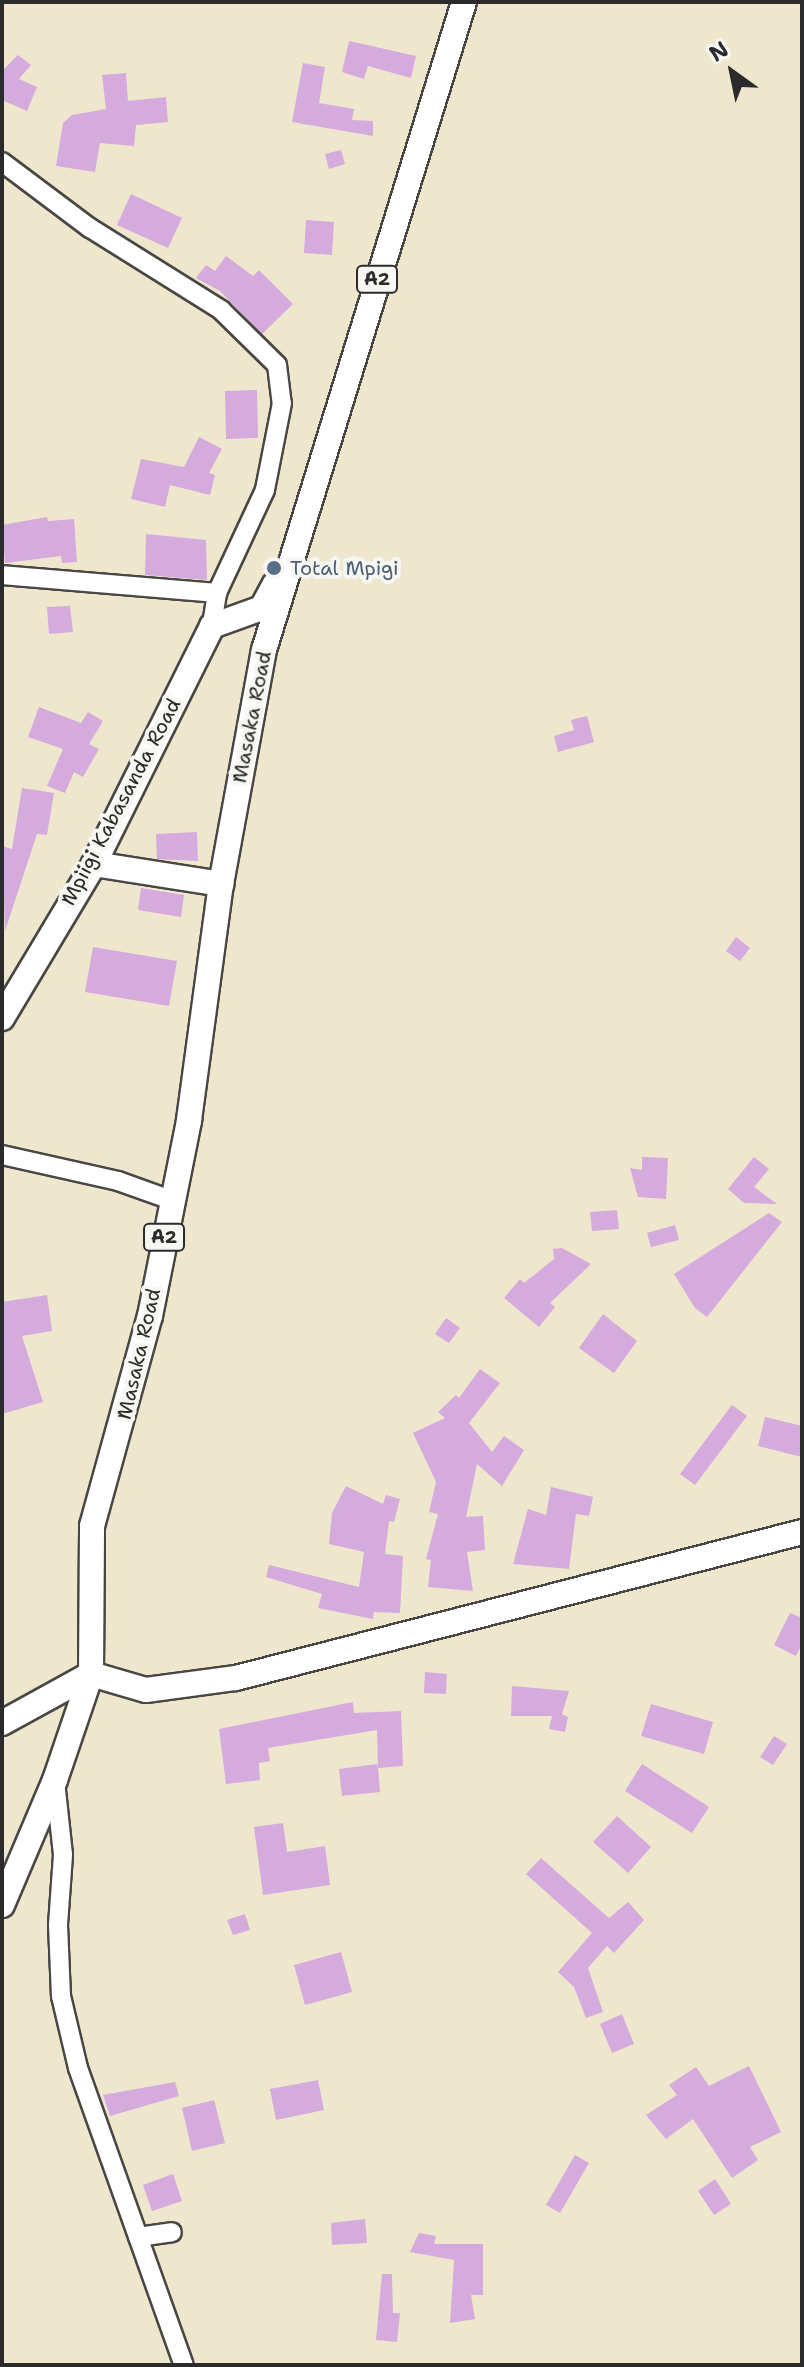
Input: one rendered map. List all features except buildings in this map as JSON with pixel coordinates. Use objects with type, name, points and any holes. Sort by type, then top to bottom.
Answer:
[{"type":"main road","name":"A2","points":[[290,555],[464,2]]},
{"type":"main road","points":[[212,626],[262,608],[290,555]]},
{"type":"main road","name":"Masaka Road","points":[[2,1905],[55,1780],[91,1674],[92,1526],[150,1316],[189,1120],[221,884],[264,650],[290,555]]},
{"type":"main road","name":"Mpiigi Kabasanda Road","points":[[2,1018],[94,864],[212,626]]},
{"type":"main road","points":[[94,864],[221,884]]},
{"type":"main road","points":[[2,1723],[91,1674],[146,1690],[236,1678],[802,1532]]},
{"type":"street","points":[[2,162],[90,228],[221,310],[277,365],[282,403],[265,490],[217,593],[212,626]]},
{"type":"street","points":[[2,575],[217,593]]},
{"type":"street","points":[[2,1155],[118,1181],[171,1200]]},
{"type":"street","points":[[55,1780],[63,1855],[58,1925],[61,1996],[78,2068],[184,2365]]},
{"type":"street","points":[[138,2237],[172,2232]]},
{"type":"place","name":"Total Mpigi","points":[[274,568]]}]
